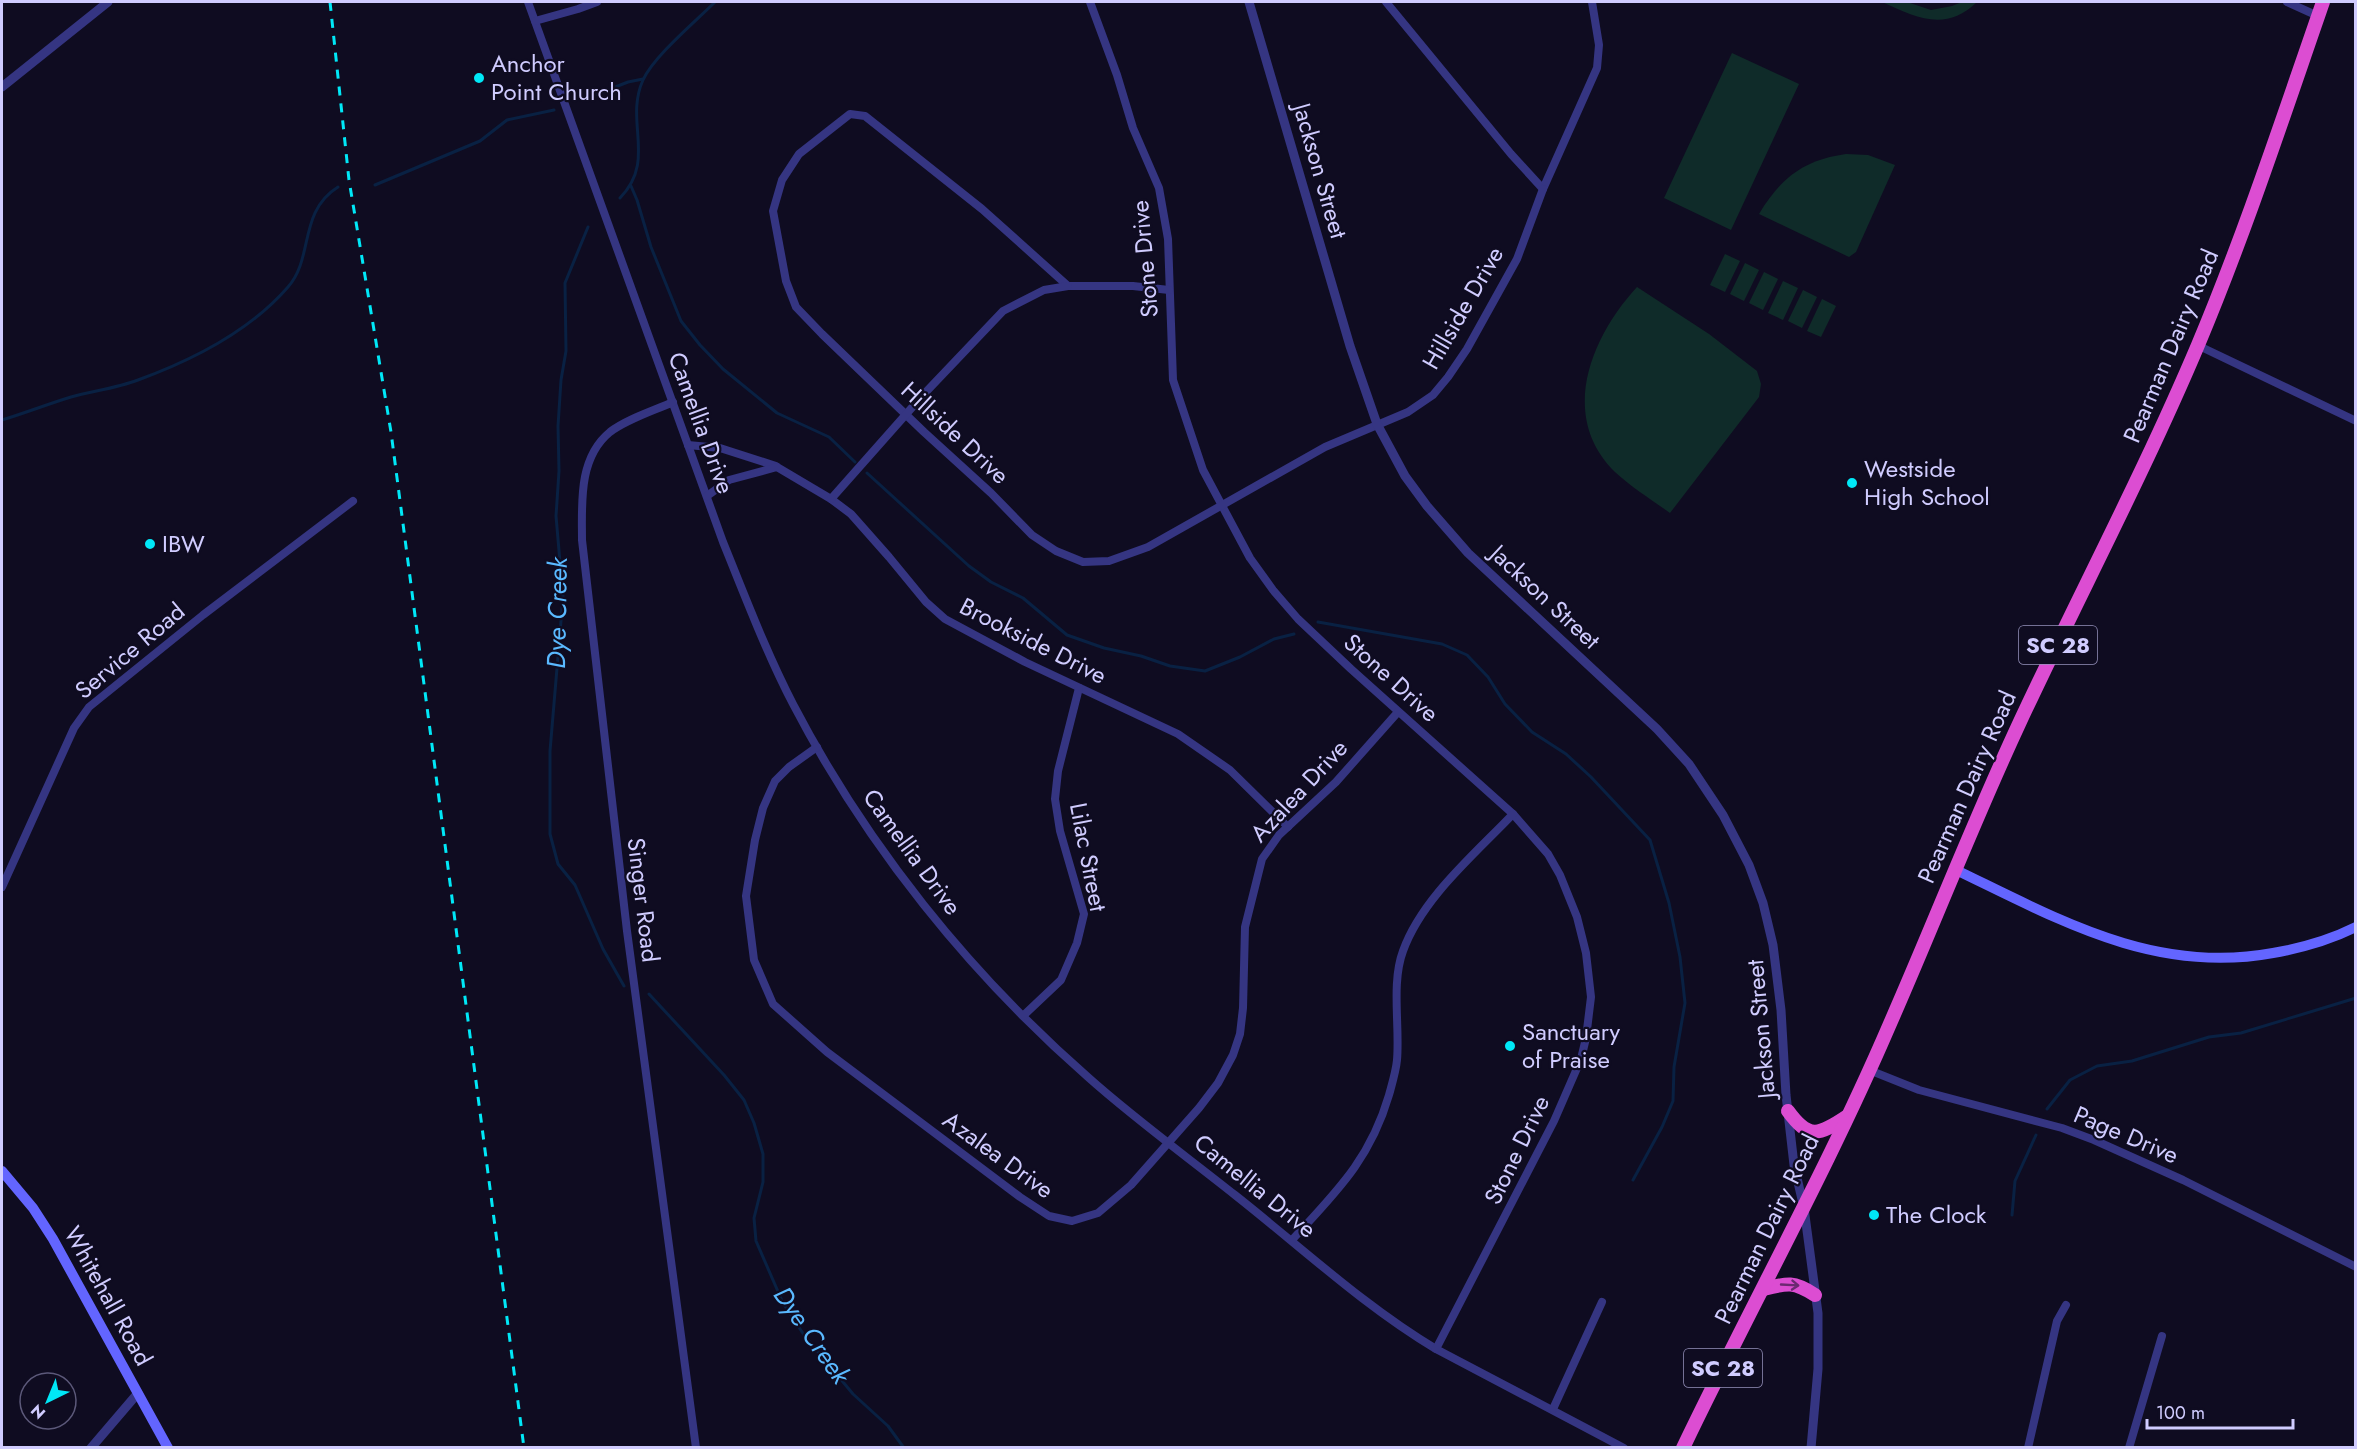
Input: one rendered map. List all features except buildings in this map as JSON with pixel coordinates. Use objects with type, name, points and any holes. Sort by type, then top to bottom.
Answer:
[{"type":"highway","name":"Pearman Dairy Road","points":[[1683,1448],[1848,1116],[2019,724],[2161,430],[2237,249],[2323,2]]},
{"type":"highway","points":[[1788,1111],[1799,1126],[1818,1133],[1848,1116]]},
{"type":"highway","points":[[1764,1289],[1785,1283],[1800,1285],[1815,1295]]},
{"type":"main road","points":[[1954,869],[2099,936],[2125,945],[2178,956],[2232,958],[2259,956],[2317,943],[2355,927]]},
{"type":"main road","name":"Whitehall Road","points":[[2,1171],[33,1208],[53,1239],[168,1448]]},
{"type":"street","points":[[2,87],[108,2]]},
{"type":"street","name":"Camellia Drive","points":[[528,2],[688,446],[758,627],[792,703],[817,747],[891,862],[979,971],[1023,1016],[1089,1078],[1170,1143],[1411,1334],[1624,1448]]},
{"type":"street","points":[[535,21],[597,2]]},
{"type":"street","name":"Stone Drive","points":[[1090,2],[1117,75],[1133,128],[1159,188],[1168,239],[1173,380],[1203,470],[1222,506],[1250,558],[1298,619],[1513,814],[1548,854],[1560,875],[1577,917],[1589,977],[1590,998],[1586,1038],[1581,1059],[1554,1121],[1436,1349]]},
{"type":"street","name":"Jackson Street","points":[[1249,2],[1350,346],[1377,424],[1405,476],[1448,531],[1514,596],[1658,729],[1689,764],[1724,815],[1749,866],[1763,903],[1773,945],[1794,1165],[1804,1208],[1815,1295],[1819,1344],[1811,1448]]},
{"type":"street","points":[[1386,2],[1511,154],[1543,189]]},
{"type":"street","name":"Hillside Drive","points":[[1068,286],[982,210],[865,116],[850,114],[833,127],[799,154],[782,180],[773,211],[786,281],[796,307],[1032,535],[1056,551],[1083,562],[1109,561],[1148,547],[1324,447],[1408,412],[1432,395],[1448,377],[1467,349],[1517,260],[1543,189],[1597,68],[1599,45],[1592,2]]},
{"type":"street","points":[[2287,2],[2318,16]]},
{"type":"street","points":[[831,499],[924,394],[1003,311],[1044,290],[1068,286],[1133,286],[1169,290]]},
{"type":"street","points":[[2198,345],[2355,421]]},
{"type":"street","name":"Singer Road","points":[[673,402],[610,432],[595,449],[583,481],[582,540],[627,931],[696,1448]]},
{"type":"street","name":"Brookside Drive","points":[[688,446],[720,448],[777,467],[831,499],[851,514],[926,602],[945,619],[1079,688],[1178,734],[1230,770],[1288,827]]},
{"type":"street","points":[[707,496],[729,480],[777,467]]},
{"type":"street","name":"Service Road","points":[[2,887],[74,728],[88,707],[203,615],[354,501]]},
{"type":"street","name":"Lilac Street","points":[[1023,1016],[1061,980],[1077,943],[1084,914],[1060,831],[1055,799],[1058,771],[1079,688]]},
{"type":"street","name":"Azalea Drive","points":[[817,747],[789,767],[775,781],[763,808],[755,840],[746,896],[754,960],[773,1004],[858,1076],[1049,1216],[1072,1221],[1098,1213],[1131,1185],[1170,1143],[1218,1083],[1233,1055],[1240,1034],[1245,927],[1253,887],[1262,859],[1279,836],[1336,782],[1398,712]]},
{"type":"street","points":[[1292,1240],[1362,1159],[1381,1123],[1397,1061],[1398,977],[1402,953],[1413,928],[1433,899],[1513,814]]},
{"type":"street","name":"Page Drive","points":[[1869,1070],[1919,1090],[2062,1128],[2094,1140],[2186,1181],[2355,1267]]},
{"type":"street","points":[[1553,1409],[1602,1302]]},
{"type":"street","points":[[2028,1448],[2057,1321],[2066,1305]]},
{"type":"street","points":[[2129,1448],[2162,1336]]},
{"type":"street","points":[[91,1448],[138,1394]]},
{"type":"green space","points":[[1882,2],[1907,2],[1931,10],[1962,2],[1977,2],[1965,12],[1942,20],[1919,17]]},
{"type":"green space","points":[[1732,53],[1799,84],[1731,230],[1664,198]]},
{"type":"green space","points":[[1846,154],[1868,155],[1895,165],[1856,252],[1849,257],[1759,214],[1776,190],[1805,166]]},
{"type":"green space","points":[[1725,254],[1740,261],[1725,292],[1710,285]]},
{"type":"green space","points":[[1745,263],[1759,270],[1744,301],[1730,294]]},
{"type":"green space","points":[[1764,272],[1778,279],[1763,310],[1749,303]]},
{"type":"green space","points":[[1783,281],[1798,288],[1783,320],[1768,313]]},
{"type":"green space","points":[[1637,287],[1709,334],[1757,371],[1761,384],[1759,397],[1670,513],[1615,472],[1598,450],[1588,426],[1585,402],[1587,377],[1595,353],[1606,329]]},
{"type":"green space","points":[[1803,290],[1817,297],[1802,328],[1788,321]]},
{"type":"green space","points":[[1822,299],[1836,306],[1821,337],[1807,331]]},
{"type":"waterway","name":"Dye Creek","points":[[620,198],[631,184],[637,169],[639,155],[638,96],[643,80],[656,60],[715,2]]},
{"type":"waterway","points":[[582,100],[628,82],[643,79]]},
{"type":"waterway","points":[[375,185],[480,141],[507,120],[554,110]]},
{"type":"waterway","points":[[631,186],[651,247],[681,321],[700,345],[723,369],[777,413],[829,437],[855,462]]},
{"type":"waterway","points":[[2,420],[71,397],[138,380],[199,354],[238,331],[256,318],[288,287],[301,263],[311,222],[317,209],[325,197],[338,187]]},
{"type":"waterway","name":"Dye Creek","points":[[588,227],[565,283],[566,351],[561,380],[558,426],[559,471],[556,516],[563,597],[550,751],[550,834],[558,864],[575,885],[603,949],[624,986]]},
{"type":"waterway","points":[[867,473],[969,566],[991,582],[1023,598],[1067,635],[1170,666],[1205,671],[1240,657],[1274,639],[1294,634]]},
{"type":"waterway","points":[[1318,622],[1442,644],[1467,655],[1488,677],[1505,704],[1532,732],[1566,754],[1591,777],[1650,840],[1669,903],[1680,957],[1685,1003],[1674,1067],[1673,1101],[1662,1127],[1633,1180]]},
{"type":"waterway","name":"Dye Creek","points":[[649,994],[724,1075],[744,1100],[754,1123],[763,1154],[763,1182],[754,1218],[756,1241],[783,1303],[804,1335],[853,1394],[888,1426],[904,1448]]},
{"type":"waterway","points":[[2047,1109],[2070,1080],[2097,1066],[2132,1061],[2209,1037],[2241,1033],[2356,998]]},
{"type":"waterway","points":[[2012,1215],[2015,1181],[2036,1135]]},
{"type":"railway","points":[[330,2],[349,180],[391,432],[524,1448]]},
{"type":"place","name":"Anchor Point Church","points":[[479,78]]},
{"type":"place","name":"Westside High School","points":[[1852,483]]},
{"type":"place","name":"IBW","points":[[150,544]]},
{"type":"place","name":"Sanctuary of Praise","points":[[1510,1046]]},
{"type":"place","name":"The Clock","points":[[1874,1215]]}]
